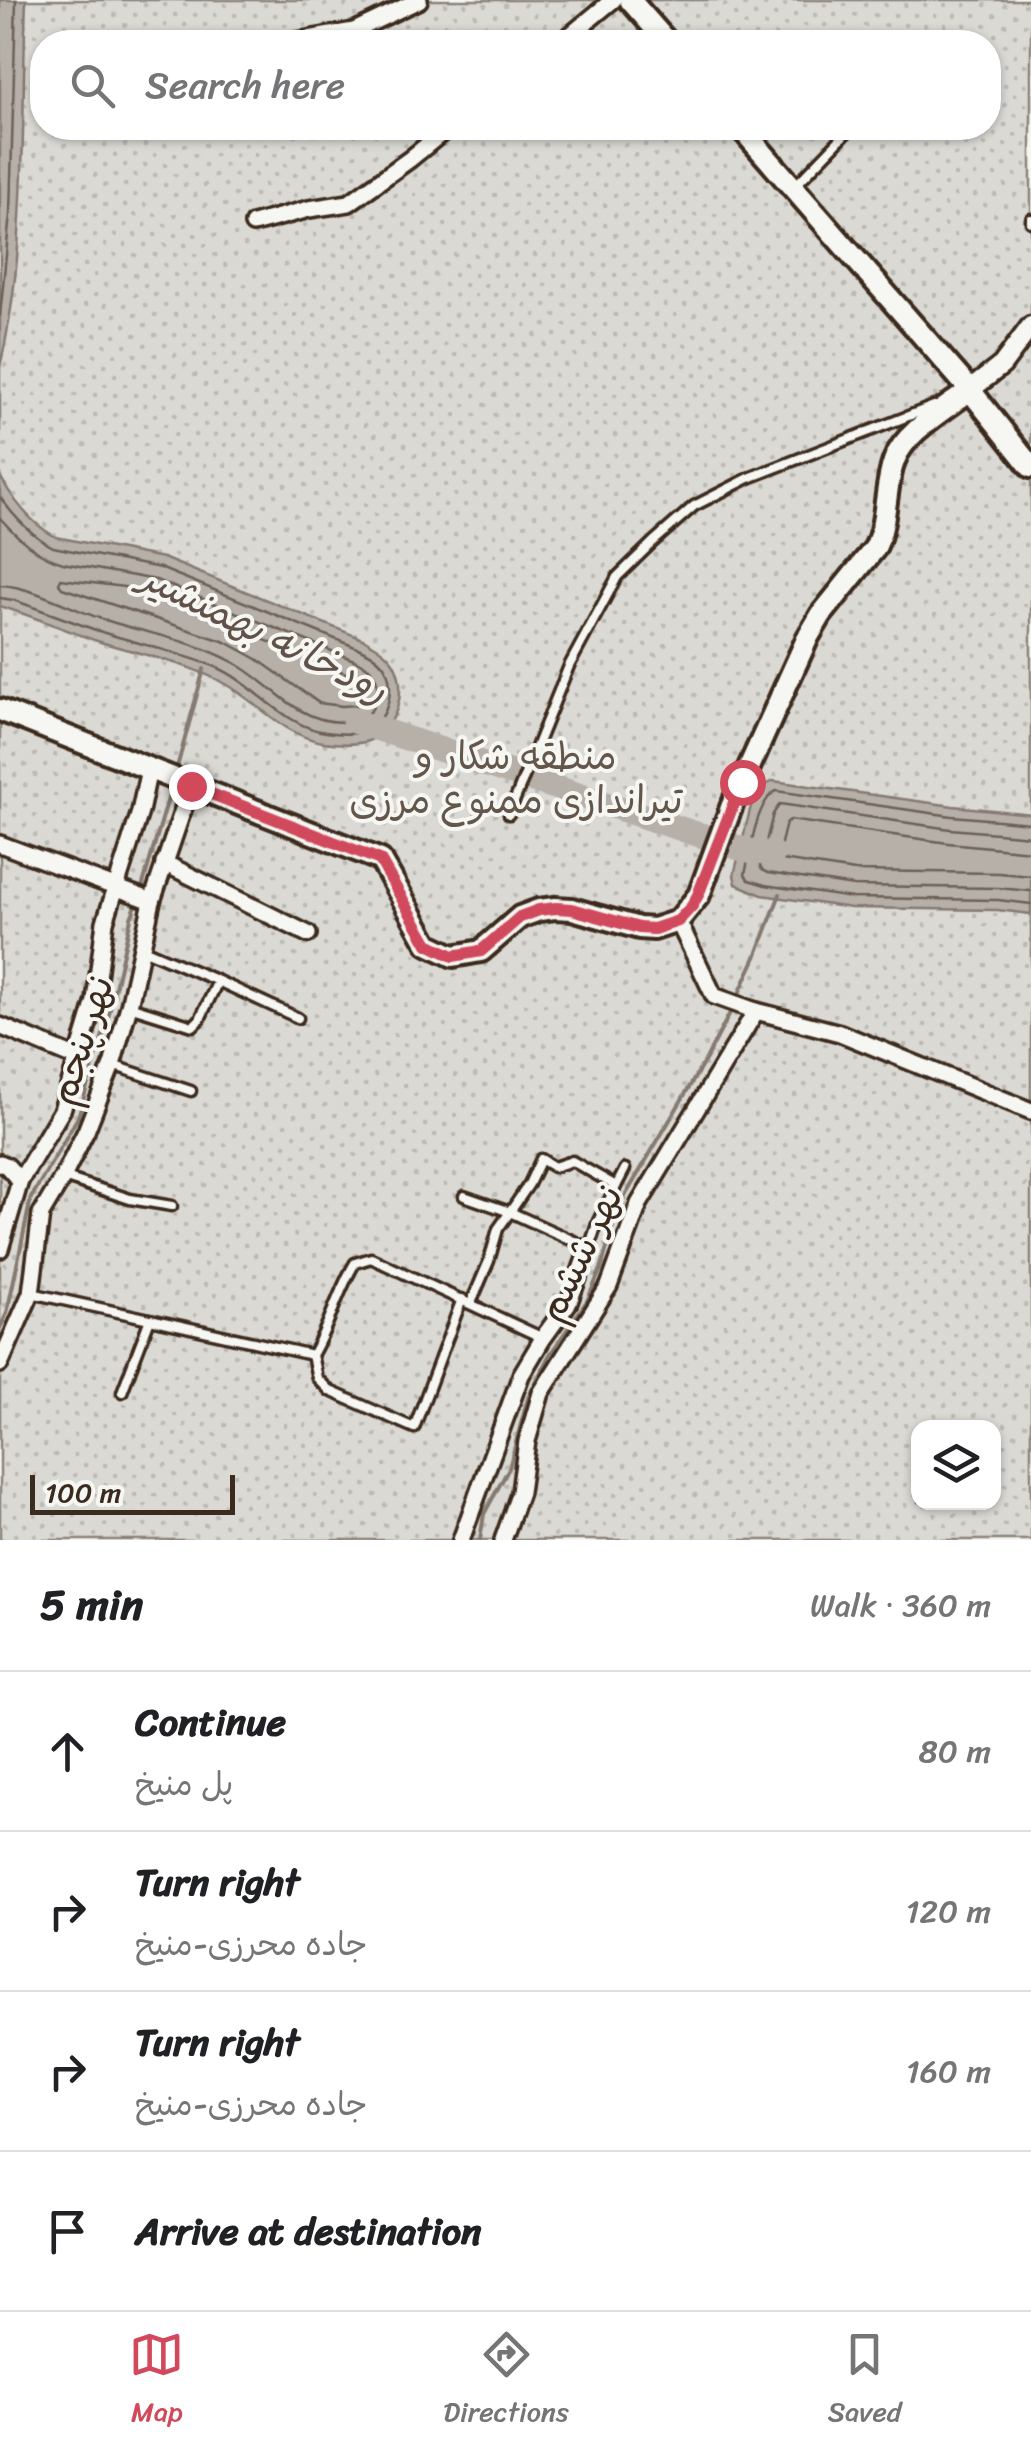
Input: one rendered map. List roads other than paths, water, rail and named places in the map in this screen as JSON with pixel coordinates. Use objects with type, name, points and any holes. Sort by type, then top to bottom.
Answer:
[{"type":"main road","points":[[630,0],[656,30]]},
{"type":"main road","points":[[752,140],[970,390],[1031,467]]},
{"type":"main road","points":[[0,710],[380,860],[428,944],[453,956],[481,951],[520,917],[539,910],[572,909],[654,929],[678,921],[698,895],[732,804],[814,626],[875,548],[894,461],[901,447],[970,390]]},
{"type":"street","points":[[367,30],[418,0]]},
{"type":"street","points":[[577,30],[613,0]]},
{"type":"street","points":[[253,224],[348,203],[433,140]]},
{"type":"street","points":[[970,390],[1002,365],[1031,326]]},
{"type":"street","name":"نهر پنجم","points":[[0,1249],[20,1180],[62,1110],[96,1001],[105,922],[136,896],[164,864],[172,778]]},
{"type":"street","name":"نهر پنجم","points":[[0,1364],[32,1293],[41,1214],[86,1131],[112,1065],[142,948],[136,896],[140,812],[172,778]]},
{"type":"street","points":[[0,844],[136,896]]},
{"type":"street","points":[[164,864],[308,934]]},
{"type":"street","points":[[678,921],[714,996],[840,1033],[1031,1111]]},
{"type":"street","name":"نهر ششم","points":[[503,1540],[520,1492],[527,1440],[541,1392],[609,1286],[639,1204],[750,1009]]},
{"type":"street","points":[[0,1026],[77,1058]]},
{"type":"street","points":[[0,1162],[20,1180]]},
{"type":"street","points":[[461,1540],[521,1375],[569,1302],[590,1248]]},
{"type":"lane","points":[[793,187],[838,140]]},
{"type":"lane","points":[[509,814],[569,666],[617,577],[653,542],[694,506],[748,478],[970,390]]},
{"type":"lane","points":[[142,948],[298,1018]]},
{"type":"lane","points":[[129,1006],[193,1026],[218,981]]},
{"type":"lane","points":[[112,1065],[191,1090]]},
{"type":"lane","points":[[543,1338],[467,1301],[370,1258],[355,1262],[343,1283],[326,1333],[312,1355],[317,1378],[330,1392],[414,1428],[467,1301],[489,1261],[498,1230],[541,1159],[554,1167],[572,1160],[616,1186]]},
{"type":"lane","points":[[464,1196],[590,1248],[598,1221],[625,1169]]},
{"type":"lane","points":[[63,1177],[130,1199],[172,1206]]},
{"type":"lane","points":[[32,1293],[312,1355]]},
{"type":"lane","points":[[122,1392],[150,1319]]},
{"type":"water","points":[[0,0],[26,0],[19,231],[0,367]]},
{"type":"water","points":[[0,476],[24,511],[56,537],[163,558],[376,646],[398,672],[400,696],[393,718],[378,736],[368,741],[352,744],[308,738],[203,673],[0,606]]},
{"type":"water","points":[[773,781],[1031,814],[1031,914],[851,908],[762,895],[736,884],[734,875],[751,806],[760,788]]},
{"type":"waterway","points":[[176,771],[204,669]]},
{"type":"waterway","name":"رودخانه بهمنشیر","points":[[354,721],[748,851],[773,854]]},
{"type":"waterway","points":[[141,891],[172,785]]},
{"type":"waterway","points":[[736,1000],[780,894]]},
{"type":"waterway","points":[[0,1328],[7,1313],[31,1198],[78,1117],[138,900]]},
{"type":"waterway","points":[[480,1540],[484,1514],[509,1468],[528,1398],[549,1356],[587,1301],[601,1269],[618,1208],[732,1009]]},
{"type":"park label","name":"منطقه شکار و تیراندازی ممنوع مرزی","points":[[516,778]]}]
